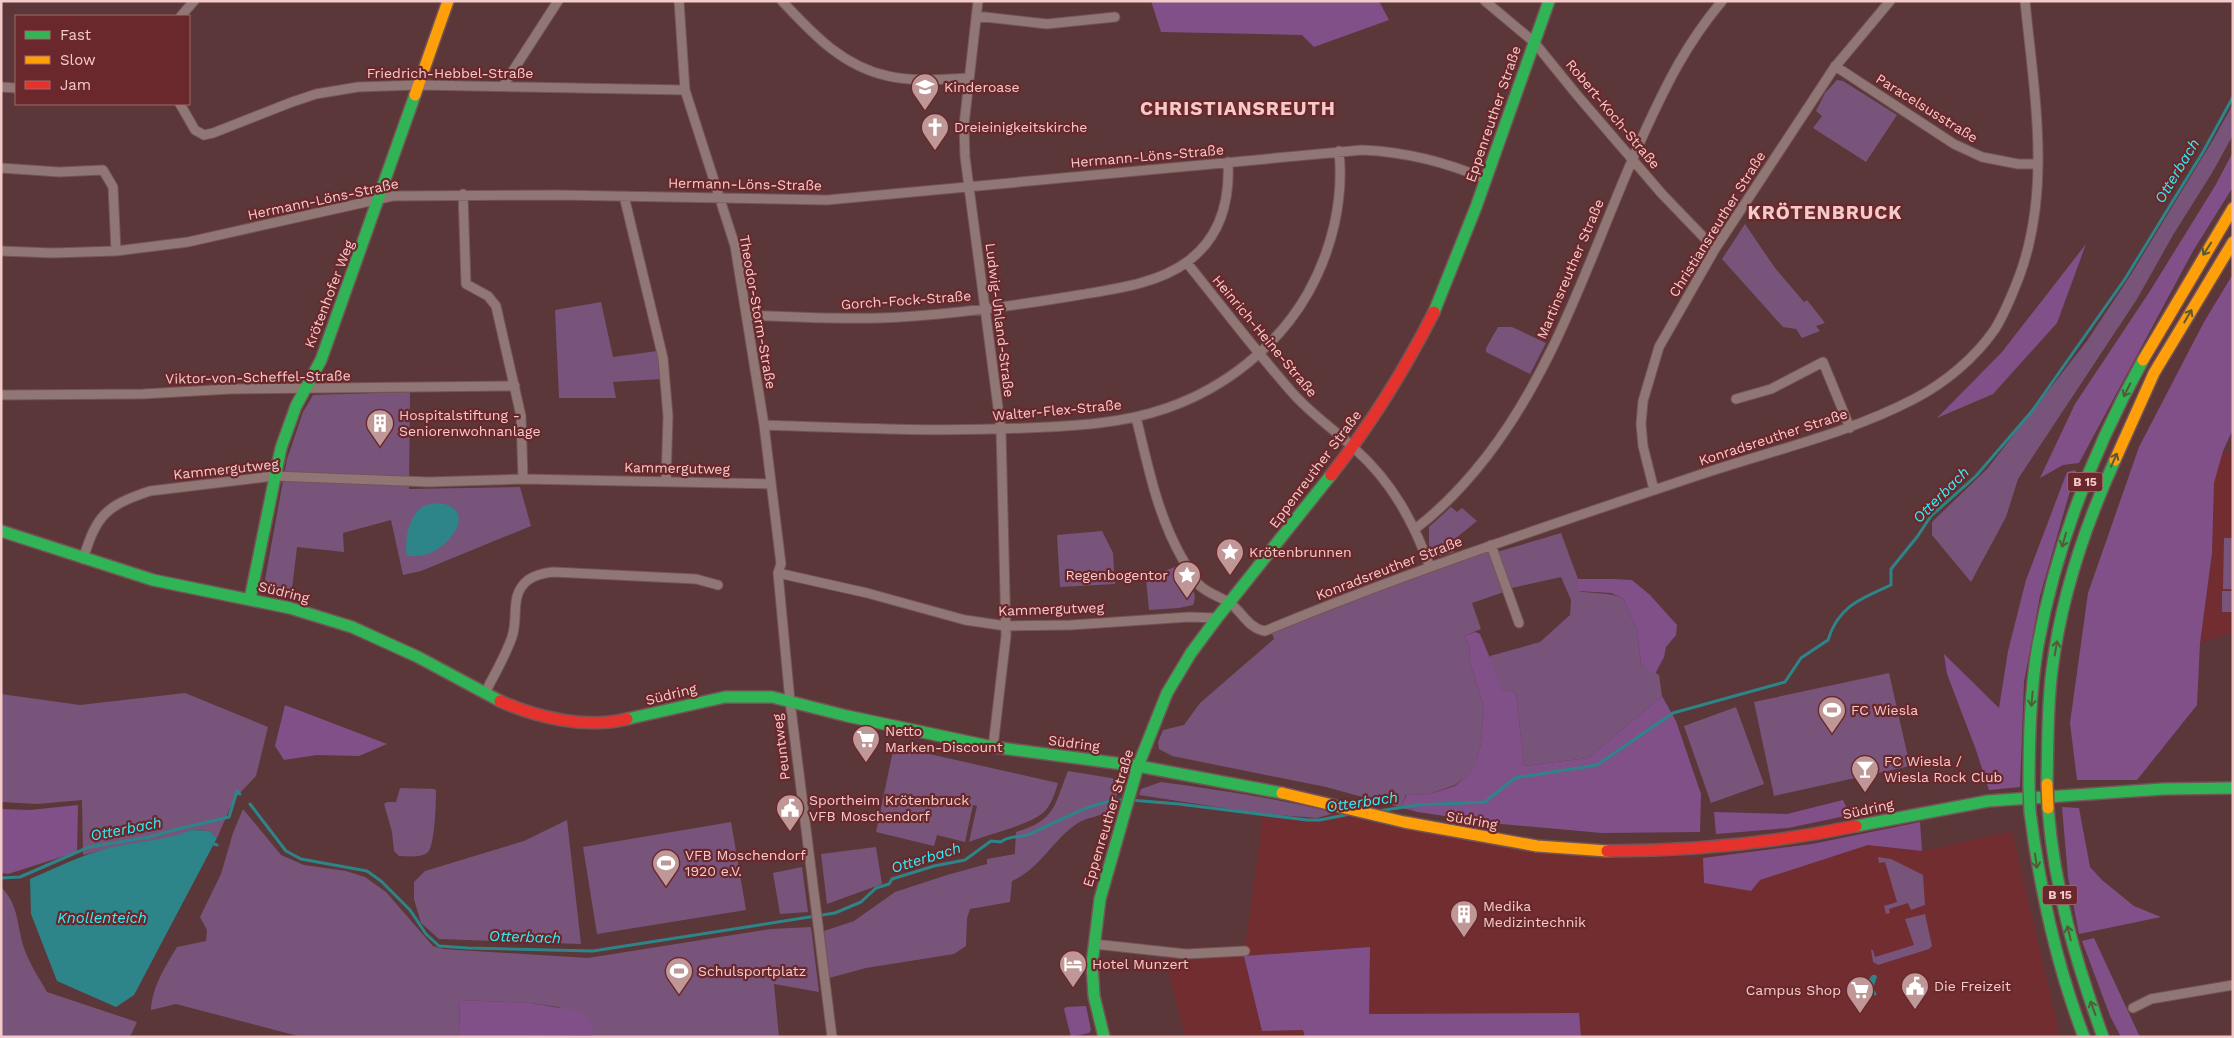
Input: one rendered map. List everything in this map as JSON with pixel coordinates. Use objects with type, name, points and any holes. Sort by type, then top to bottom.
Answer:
[{"type":"main road","name":"Krötenhofer Weg","points":[[250,599],[274,476],[296,406],[321,360],[381,198],[448,1]]},
{"type":"main road","name":"Eppenreuther Straße","points":[[1104,1037],[1094,996],[1092,964],[1100,898],[1130,790],[1167,694],[1191,653],[1216,618],[1353,447],[1395,384],[1438,304],[1486,179],[1549,1]]},
{"type":"main road","name":"B 15","points":[[2084,1037],[2064,982],[2046,916],[2030,812],[2029,738],[2037,655],[2046,605],[2068,527],[2098,451],[2141,363],[2191,274],[2233,208]]},
{"type":"main road","name":"B 15","points":[[2103,1037],[2082,980],[2068,933],[2055,870],[2047,784],[2048,722],[2052,670],[2061,620],[2079,548],[2104,484],[2154,373],[2233,242]]},
{"type":"main road","name":"Südring","points":[[1,532],[153,580],[290,608],[352,627],[418,657],[485,694],[527,713],[553,719],[596,722],[620,721],[725,697],[754,696],[790,701],[847,716],[993,747],[1138,766],[1314,800],[1404,822],[1537,846],[1593,851],[1663,851],[1809,836],[1933,810],[1988,801],[2163,789],[2233,788]]},
{"type":"main road","name":"B 15","points":[[2064,982],[2074,1037]]},
{"type":"street","points":[[182,15],[194,1]]},
{"type":"street","points":[[503,86],[558,1]]},
{"type":"street","name":"Theodor-Storm-Straße","points":[[679,1],[686,90],[735,246],[764,425],[771,484]]},
{"type":"street","points":[[782,1],[824,45],[840,56],[866,69],[897,77],[969,78]]},
{"type":"street","name":"Ludwig-Uhland-Straße","points":[[978,1],[964,125],[964,157],[1001,430],[1006,626],[993,747]]},
{"type":"street","name":"Robert-Koch-Straße","points":[[1485,1],[1534,42],[1662,194],[1715,249]]},
{"type":"street","name":"Martinsreuther Straße","points":[[1415,529],[1443,506],[1474,472],[1498,442],[1528,396],[1560,330],[1632,158],[1670,79],[1688,46],[1722,1]]},
{"type":"street","name":"Christiansreuther Straße","points":[[1654,490],[1642,446],[1643,401],[1662,341],[1715,249],[1835,66],[1890,1]]},
{"type":"street","name":"Konradsreuther Straße","points":[[1136,417],[1157,504],[1173,542],[1197,582],[1209,594],[1229,603],[1257,630],[1265,631],[1491,545],[1654,490],[1850,428],[1912,400],[1931,389],[1968,360],[1995,329],[2004,313],[2024,264],[2036,209],[2038,164],[2037,124],[2025,1]]},
{"type":"street","points":[[976,16],[1047,24],[1115,17]]},
{"type":"street","name":"Paracelsusstraße","points":[[1835,66],[1954,144],[1982,157],[2018,164],[2038,164]]},
{"type":"street","name":"Friedrich-Hebbel-Straße","points":[[181,105],[195,130],[204,135],[316,94],[358,87],[418,85],[686,90]]},
{"type":"street","points":[[1,87],[15,88]]},
{"type":"street","name":"Hermann-Löns-Straße","points":[[1,250],[53,253],[116,251],[188,242],[393,196],[463,194],[827,200],[1362,150],[1404,153],[1441,161],[1486,179]]},
{"type":"street","name":"Walter-Flex-Straße","points":[[764,425],[948,430],[1058,427],[1136,417],[1168,408],[1204,391],[1260,353],[1287,324],[1302,303],[1324,259],[1336,217],[1340,178],[1339,151]]},
{"type":"street","name":"Gorch-Fock-Straße","points":[[746,315],[881,318],[985,308],[1114,289],[1149,280],[1187,262],[1200,251],[1218,226],[1228,192],[1228,162]]},
{"type":"street","points":[[1,168],[59,172],[103,170],[112,187],[116,251]]},
{"type":"street","points":[[463,194],[466,284],[488,296],[496,306],[521,416],[523,479]]},
{"type":"street","points":[[624,196],[663,358],[668,416],[666,481]]},
{"type":"street","name":"Heinrich-Heine-Straße","points":[[1187,262],[1290,391],[1313,414],[1353,447],[1380,476],[1415,529],[1430,567]]},
{"type":"street","points":[[1736,399],[1770,389],[1823,362],[1850,428]]},
{"type":"street","name":"Viktor-von-Scheffel-Straße","points":[[1,395],[143,394],[231,389],[515,386]]},
{"type":"street","name":"Kammergutweg","points":[[83,559],[93,528],[101,516],[135,496],[150,491],[274,476],[428,482],[523,479],[771,484]]},
{"type":"street","points":[[771,484],[781,564],[778,573]]},
{"type":"street","points":[[1491,545],[1519,623]]},
{"type":"street","points":[[485,694],[513,635],[518,590],[536,576],[554,572],[696,578],[718,585]]},
{"type":"street","name":"Kammergutweg","points":[[778,573],[867,593],[965,620],[1006,626],[1071,625],[1188,617],[1216,618]]},
{"type":"street","name":"Peuntweg","points":[[778,573],[790,701],[832,1037]]},
{"type":"street","points":[[1094,944],[1186,954],[1244,951]]},
{"type":"street","points":[[2133,1008],[2151,999],[2233,985]]},
{"type":"shaded area","points":[[1151,1],[1379,1],[1389,20],[1314,47],[1302,35],[1161,32]]},
{"type":"shaded area","points":[[1837,80],[1843,81],[1897,115],[1866,162],[1813,128],[1822,116],[1816,111],[1825,93]]},
{"type":"shaded area","points":[[2233,104],[2233,135],[2137,299],[2018,479],[2006,517],[1971,582],[1932,535],[1932,522],[1987,469],[2087,341],[2130,276]]},
{"type":"shaded area","points":[[2233,152],[2233,187],[2193,251],[2079,463],[2063,465],[2040,478],[2075,404],[2150,291],[2215,186]]},
{"type":"shaded area","points":[[1745,224],[1775,268],[1804,302],[1807,300],[1825,323],[1816,326],[1820,331],[1802,338],[1796,329],[1783,327],[1722,259]]},
{"type":"shaded area","points":[[2086,244],[2057,323],[1993,394],[1937,418],[2002,352]]},
{"type":"shaded area","points":[[2233,274],[2233,429],[2223,451],[2214,483],[2212,553],[2200,643],[2197,705],[2137,780],[2077,780],[2070,723],[2088,593],[2139,447],[2204,322]]},
{"type":"shaded area","points":[[601,302],[613,357],[657,351],[661,379],[613,382],[616,398],[559,398],[555,310]]},
{"type":"shaded area","points":[[1498,327],[1512,327],[1546,343],[1530,374],[1486,352],[1486,348]]},
{"type":"shaded area","points":[[410,392],[409,489],[520,487],[531,526],[421,571],[403,575],[391,520],[343,533],[344,552],[297,547],[291,597],[270,593],[264,585],[287,459],[303,412],[313,395]]},
{"type":"shaded area","points":[[2223,451],[2233,452],[2233,632],[2200,643],[2212,553],[2214,483]]},
{"type":"shaded area","points":[[2076,470],[2040,596],[2024,682],[2020,787],[1989,790],[1947,674],[1944,654],[1999,708],[2008,651],[2026,580],[2067,472]]},
{"type":"shaded area","points":[[1451,507],[1457,512],[1462,508],[1477,521],[1451,542],[1454,552],[1434,556],[1429,546],[1429,527]]},
{"type":"shaded area","points":[[1102,531],[1113,553],[1115,584],[1060,587],[1057,535]]},
{"type":"shaded area","points":[[1561,533],[1578,579],[1578,591],[1623,598],[1637,630],[1641,665],[1659,675],[1662,696],[1588,758],[1524,766],[1516,692],[1503,690],[1489,660],[1490,656],[1540,642],[1570,615],[1571,600],[1561,577],[1512,588],[1497,552]]},
{"type":"shaded area","points":[[2224,538],[2233,538],[2233,589],[2223,589]]},
{"type":"shaded area","points":[[1488,550],[1504,592],[1472,603],[1481,629],[1464,636],[1469,645],[1470,662],[1484,708],[1481,744],[1474,770],[1455,785],[1429,794],[1406,795],[1402,804],[1417,812],[1326,787],[1172,756],[1159,749],[1158,742],[1163,730],[1184,725],[1200,703],[1274,639],[1271,631]]},
{"type":"shaded area","points":[[1177,566],[1193,589],[1195,600],[1193,605],[1149,610],[1146,579]]},
{"type":"shaded area","points":[[1578,579],[1632,580],[1650,595],[1677,625],[1676,635],[1666,647],[1664,657],[1655,674],[1641,665],[1637,630],[1623,598],[1611,593],[1578,591]]},
{"type":"shaded area","points":[[2222,591],[2233,591],[2233,612],[2222,612]]},
{"type":"shaded area","points":[[1475,632],[1480,634],[1503,690],[1516,692],[1524,766],[1588,758],[1662,696],[1676,721],[1701,794],[1700,832],[1602,833],[1501,824],[1417,812],[1402,804],[1407,795],[1429,794],[1455,786],[1474,769],[1481,744],[1484,708],[1470,662],[1469,645],[1464,636]]},
{"type":"shaded area","name":"FC Wiesla","points":[[1889,673],[1910,766],[1774,796],[1754,702]]},
{"type":"shaded area","points":[[185,693],[268,727],[256,776],[234,799],[217,838],[210,831],[191,830],[172,838],[111,848],[83,855],[82,800],[38,804],[1,802],[1,694],[80,705]]},
{"type":"shaded area","points":[[285,705],[387,744],[359,756],[317,755],[284,760],[275,746]]},
{"type":"shaded area","points":[[1736,707],[1764,784],[1711,803],[1684,726]]},
{"type":"shaded area","points":[[894,746],[1058,783],[1053,798],[1045,811],[1039,816],[1009,829],[969,842],[977,806],[973,805],[965,842],[937,835],[934,846],[876,832]]},
{"type":"shaded area","points":[[1068,771],[1120,781],[1115,800],[1109,810],[1078,823],[1061,837],[1039,862],[1022,876],[1012,881],[1010,902],[970,909],[967,918],[966,946],[954,954],[866,968],[829,978],[824,931],[854,921],[895,892],[987,864],[987,859],[1015,854],[1016,832],[1039,822],[1052,810]]},
{"type":"shaded area","points":[[1161,782],[1226,791],[1335,813],[1317,818],[1263,814],[1139,795],[1141,789]]},
{"type":"shaded area","points":[[400,788],[435,789],[436,791],[432,843],[427,853],[421,856],[399,856],[394,851],[392,832],[384,804],[396,802]]},
{"type":"shaded area","points":[[1843,800],[1850,815],[1788,828],[1716,834],[1714,812],[1787,814]]},
{"type":"shaded area","points":[[78,805],[77,852],[8,874],[1,873],[1,809],[30,810]]},
{"type":"shaded area","points":[[2062,807],[2079,808],[2090,867],[2102,880],[2134,906],[2161,917],[2079,934],[2068,877]]},
{"type":"shaded area","points":[[243,809],[281,855],[304,865],[346,871],[365,877],[386,892],[433,946],[443,949],[588,958],[771,929],[811,927],[819,992],[774,984],[779,1037],[593,1037],[559,1007],[530,1003],[460,1000],[459,1037],[302,1037],[176,1004],[151,1010],[157,985],[177,947],[206,941],[207,930],[200,917],[221,874],[233,833]]},
{"type":"shaded area","points":[[1335,813],[1395,828],[1703,858],[1704,883],[1760,880],[1868,845],[1922,851],[2012,831],[2060,1037],[1581,1037],[1578,1013],[1369,1014],[1370,947],[1244,956],[1263,814],[1317,818]]},
{"type":"shaded area","points":[[567,820],[581,944],[439,939],[421,923],[414,899],[414,882],[425,871],[524,841]]},
{"type":"shaded area","name":"VFB Moschendorf 1920 e.V.","points":[[731,822],[746,910],[597,934],[583,847]]},
{"type":"shaded area","points":[[1920,822],[1922,851],[1868,845],[1760,880],[1751,891],[1704,883],[1703,858],[1812,844]]},
{"type":"shaded area","points":[[876,847],[882,884],[827,904],[821,854]]},
{"type":"shaded area","points":[[1878,857],[1891,859],[1923,875],[1925,905],[1911,910],[1908,903],[1889,909],[1890,913],[1886,914],[1884,906],[1897,902],[1885,862],[1879,863]]},
{"type":"shaded area","points":[[802,867],[808,912],[780,914],[773,873]]},
{"type":"shaded area","points":[[1,887],[11,901],[17,916],[26,954],[47,992],[137,1022],[130,1037],[1,1037]]},
{"type":"shaded area","points":[[1925,914],[1932,946],[1929,949],[1878,965],[1873,962],[1871,950],[1873,950],[1875,957],[1914,945],[1905,919]]},
{"type":"shaded area","points":[[2094,938],[2140,1037],[2121,1037],[2110,1016],[2082,941]]},
{"type":"shaded area","points":[[1370,947],[1369,1014],[1579,1013],[1581,1037],[1305,1037],[1303,1030],[1262,1031],[1244,956]]},
{"type":"shaded area","points":[[1244,956],[1262,1031],[1304,1030],[1305,1037],[1185,1037],[1165,957]]},
{"type":"shaded area","points":[[460,1000],[530,1003],[585,1012],[593,1026],[594,1035],[459,1037]]},
{"type":"shaded area","points":[[1086,1006],[1091,1030],[1089,1033],[1071,1037],[1064,1009],[1066,1007]]},
{"type":"water","points":[[438,503],[450,506],[456,511],[459,518],[454,533],[431,553],[407,556],[407,535],[415,514],[426,505]]},
{"type":"water","name":"Knollenteich","points":[[191,830],[210,831],[217,838],[134,995],[116,1007],[57,981],[31,914],[30,879],[88,854],[119,846],[161,839]]},
{"type":"water","points":[[1872,975],[1877,977],[1873,988],[1869,991],[1860,989],[1859,982],[1868,981]]},
{"type":"waterway","name":"Otterbach","points":[[1378,811],[1418,805],[1485,802],[1515,778],[1597,765],[1673,713],[1785,682],[1801,658],[1828,640],[1832,628],[1845,611],[1861,599],[1891,585],[1891,569],[1931,516],[1976,476],[2032,411],[2125,279],[2203,152],[2233,97]]},
{"type":"waterway","name":"Otterbach","points":[[1,878],[20,877],[89,847],[149,837],[229,817],[237,791],[240,794]]},
{"type":"waterway","name":"Otterbach","points":[[250,804],[286,851],[301,859],[367,871],[381,881],[410,910],[426,934],[439,946],[593,951],[835,913],[861,902],[876,888],[889,884],[892,879],[934,866],[965,860],[991,841],[1001,842],[1007,838],[1030,834],[1090,807],[1114,800],[1124,800]]},
{"type":"waterway","name":"Otterbach","points":[[1130,800],[1179,804],[1307,820],[1320,820],[1350,814]]},
{"type":"waterway","points":[[1872,989],[1875,994]]},
{"type":"traffic: fast","points":[[1434,312],[1476,207],[1549,1]]},
{"type":"traffic: fast","points":[[250,599],[281,448],[296,406],[321,360],[415,95]]},
{"type":"traffic: fast","points":[[2029,786],[2030,715],[2035,662],[2055,571],[2066,535],[2093,463],[2108,428],[2143,360]]},
{"type":"traffic: fast","points":[[2047,784],[2050,684],[2061,616],[2084,536],[2115,460]]},
{"type":"traffic: fast","points":[[1104,1037],[1094,996],[1092,964],[1100,899],[1138,766],[1167,693],[1191,653],[1217,618],[1331,475]]},
{"type":"traffic: fast","points":[[1,531],[153,580],[290,608],[352,627],[418,657],[500,701]]},
{"type":"traffic: fast","points":[[627,719],[725,697],[772,697],[847,716],[993,747],[1138,766],[1282,793]]},
{"type":"traffic: fast","points":[[2029,786],[2030,812]]},
{"type":"traffic: fast","points":[[1856,826],[1988,801],[2163,789],[2233,788]]},
{"type":"traffic: fast","points":[[2048,808],[2055,867],[2061,896],[2075,953],[2103,1037]]},
{"type":"traffic: fast","points":[[2030,812],[2050,926],[2065,982],[2084,1037]]},
{"type":"traffic: slow","points":[[415,95],[448,1]]},
{"type":"traffic: slow","points":[[2143,360],[2233,208]]},
{"type":"traffic: slow","points":[[2115,460],[2154,373],[2233,242]]},
{"type":"traffic: slow","points":[[2047,784],[2048,808]]},
{"type":"traffic: slow","points":[[1282,793],[1404,822],[1537,846],[1607,851]]},
{"type":"traffic: jam","points":[[1331,475],[1387,396],[1434,312]]},
{"type":"traffic: jam","points":[[500,701],[546,717],[562,720],[595,723],[627,719]]},
{"type":"traffic: jam","points":[[1607,851],[1701,848],[1732,845],[1795,837],[1856,826]]},
{"type":"place","name":"Kinderoase","points":[[925,111]]},
{"type":"place","name":"Dreieinigkeitskirche","points":[[935,151]]},
{"type":"place","name":"Hospitalstiftung - Seniorenwohnanlage","points":[[380,447]]},
{"type":"place","name":"Krötenbrunnen","points":[[1230,576]]},
{"type":"place","name":"Regenbogentor","points":[[1187,599]]},
{"type":"place","name":"FC Wiesla","points":[[1832,734]]},
{"type":"place","name":"Netto Marken-Discount","points":[[866,763]]},
{"type":"place","name":"FC Wiesla / Wiesla Rock Club","points":[[1865,793]]},
{"type":"place","name":"Sportheim Krötenbruck VFB Moschendorf","points":[[790,832]]},
{"type":"place","name":"VFB Moschendorf 1920 e.V.","points":[[666,887]]},
{"type":"place","name":"Medika Medizintechnik","points":[[1464,938]]},
{"type":"place","name":"Hotel Munzert","points":[[1073,988]]},
{"type":"place","name":"Schulsportplatz","points":[[679,995]]},
{"type":"place","name":"Die Freizeit","points":[[1915,1010]]},
{"type":"place","name":"Campus Shop","points":[[1860,1014]]},
{"type":"district","name":"CHRISTIANSREUTH","points":[[1238,108]]},
{"type":"district","name":"KRÖTENBRUCK","points":[[1825,212]]}]
